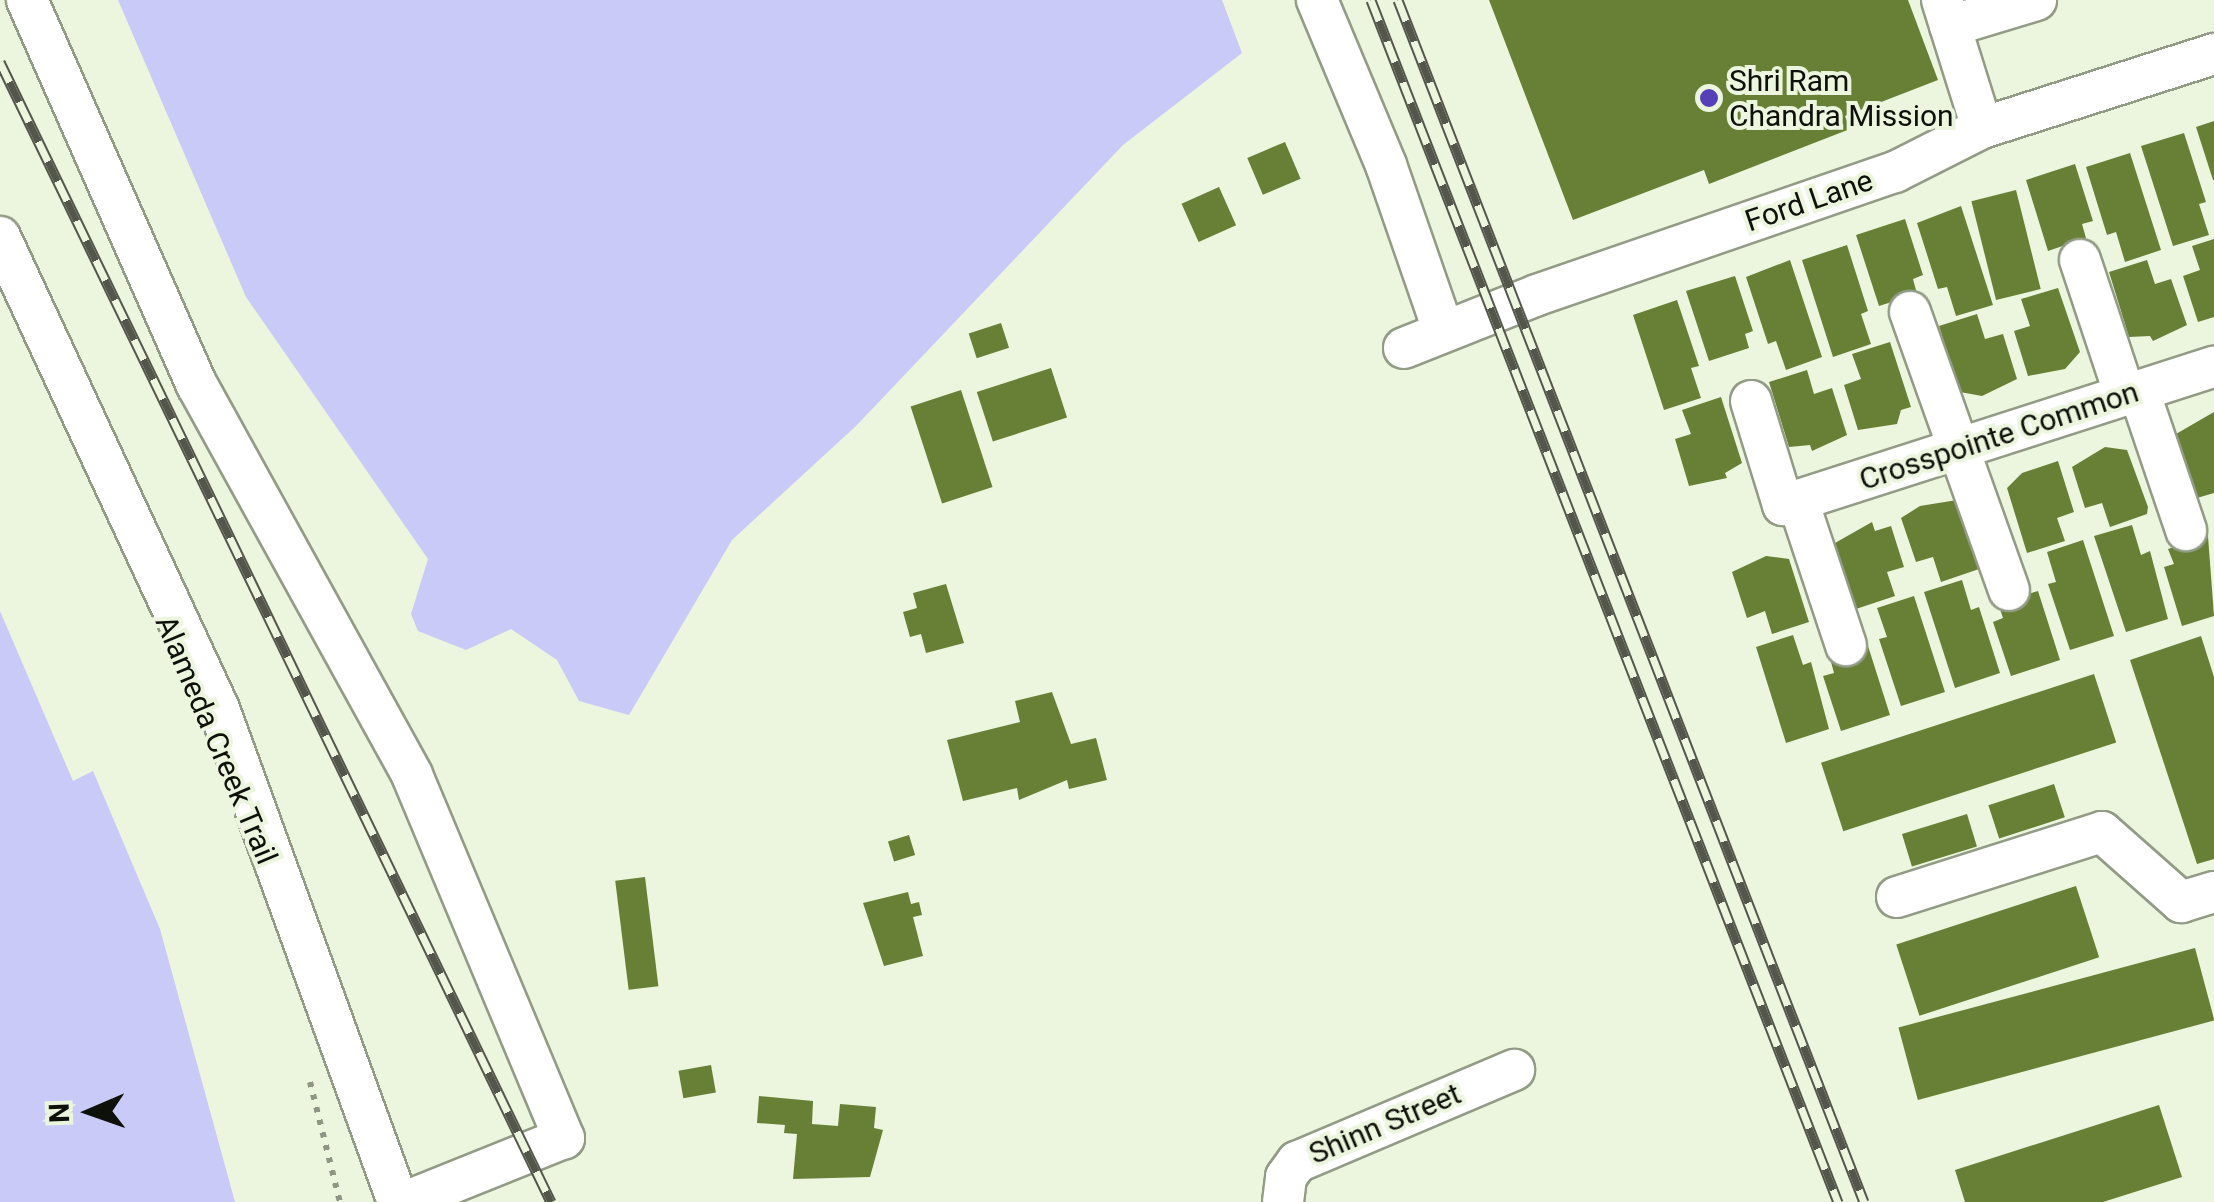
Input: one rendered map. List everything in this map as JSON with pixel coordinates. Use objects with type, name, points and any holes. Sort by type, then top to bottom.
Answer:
[{"type":"street","points":[[0,238],[219,709],[402,1202],[564,1138],[412,775],[196,385],[27,0]]},
{"type":"street","points":[[1317,0],[1386,165],[1443,330]]},
{"type":"street","points":[[1982,128],[1946,13],[2036,0]]},
{"type":"street","name":"Ford Lane","points":[[1404,348],[1443,330],[1895,172],[1982,128],[2214,54]]},
{"type":"street","points":[[2080,260],[2186,530]]},
{"type":"street","points":[[1910,312],[2009,590]]},
{"type":"street","name":"Crosspointe Common","points":[[1790,503],[2214,367]]},
{"type":"street","points":[[1751,401],[1846,644]]},
{"type":"street","points":[[1897,897],[2102,832],[2181,902],[2214,892]]},
{"type":"street","name":"Shinn Street","points":[[1283,1202],[1286,1176],[1297,1162],[1514,1070]]},
{"type":"path","points":[[308,1075],[340,1202]]},
{"type":"water","points":[[118,0],[1222,0],[1242,53],[1123,145],[856,426],[732,540],[629,715],[579,701],[557,660],[511,629],[466,650],[418,631],[411,614],[428,559],[246,297]]},
{"type":"water","points":[[0,611],[73,781],[93,771],[160,929],[235,1202],[0,1202]]},
{"type":"building","name":"Shri Ram Chandra Mission","points":[[1489,0],[1908,0],[1938,80],[1845,116],[1850,129],[1709,184],[1704,170],[1573,220]]},
{"type":"building","points":[[2214,121],[2214,180],[2213,180],[2196,127]]},
{"type":"building","points":[[2184,133],[2206,202],[2199,204],[2209,235],[2173,246],[2141,146]]},
{"type":"building","points":[[1285,142],[1301,179],[1263,195],[1247,158]]},
{"type":"building","points":[[2130,153],[2161,250],[2125,262],[2116,232],[2107,235],[2086,167]]},
{"type":"building","points":[[2075,164],[2093,221],[2082,224],[2086,238],[2048,251],[2026,180]]},
{"type":"building","points":[[1219,187],[1236,225],[1199,242],[1182,204]]},
{"type":"building","points":[[2016,190],[2041,289],[1996,300],[1971,201]]},
{"type":"building","points":[[1961,206],[1993,305],[1956,316],[1947,287],[1938,289],[1917,223]]},
{"type":"building","points":[[1905,219],[1923,275],[1913,279],[1917,294],[1879,306],[1856,235]]},
{"type":"building","points":[[2214,239],[2214,317],[2198,322],[2183,276],[2200,270],[2192,246]]},
{"type":"building","points":[[1847,245],[1868,311],[1861,314],[1871,344],[1833,357],[1802,260]]},
{"type":"building","points":[[1790,260],[1822,357],[1786,370],[1776,341],[1768,344],[1746,277]]},
{"type":"building","points":[[2147,260],[2155,284],[2171,279],[2187,325],[2153,341],[2150,336],[2129,337],[2109,272]]},
{"type":"building","points":[[1735,276],[1753,331],[1745,334],[1749,348],[1709,361],[1686,291]]},
{"type":"building","points":[[2058,288],[2080,352],[2065,369],[2028,376],[2014,331],[2030,326],[2021,299]]},
{"type":"building","points":[[1677,300],[1699,366],[1691,368],[1701,398],[1664,410],[1633,315]]},
{"type":"building","points":[[1977,314],[1985,339],[2003,334],[2017,379],[1982,396],[1960,392],[1939,326]]},
{"type":"building","points":[[1001,323],[1009,348],[977,358],[969,334]]},
{"type":"building","points":[[1890,342],[1911,407],[1901,410],[1897,424],[1858,430],[1844,385],[1861,379],[1852,354]]},
{"type":"building","points":[[1051,368],[1067,417],[993,442],[977,392]]},
{"type":"building","points":[[1807,370],[1814,394],[1832,388],[1847,435],[1812,451],[1810,445],[1789,447],[1769,382]]},
{"type":"building","points":[[961,390],[993,487],[942,503],[911,406]]},
{"type":"building","points":[[1721,397],[1742,463],[1725,473],[1727,478],[1689,486],[1675,439],[1691,434],[1682,410]]},
{"type":"building","points":[[2214,412],[2214,493],[2197,498],[2176,434]]},
{"type":"building","points":[[2105,447],[2127,450],[2148,507],[2147,514],[2110,527],[2102,503],[2085,508],[2072,467]]},
{"type":"building","points":[[2058,461],[2074,512],[2057,518],[2065,541],[2027,553],[2007,488],[2022,473]]},
{"type":"building","points":[[1957,500],[1979,569],[1941,582],[1933,557],[1916,562],[1901,518],[1920,506]]},
{"type":"building","points":[[1872,522],[1875,531],[1891,526],[1904,567],[1887,572],[1895,596],[1856,609],[1835,543]]},
{"type":"building","points":[[2132,525],[2141,555],[2150,551],[2168,619],[2126,632],[2094,536]]},
{"type":"building","points":[[2208,536],[2214,616],[2182,626],[2164,567],[2174,564],[2168,549]]},
{"type":"building","points":[[2083,540],[2114,636],[2070,650],[2048,584],[2056,582],[2047,552]]},
{"type":"building","points":[[1766,556],[1789,559],[1809,622],[1772,634],[1765,611],[1747,618],[1732,572]]},
{"type":"building","points":[[1962,580],[1971,610],[1979,607],[2000,673],[1955,688],[1924,592]]},
{"type":"building","points":[[946,584],[964,643],[926,653],[921,634],[910,637],[903,612],[917,608],[913,593]]},
{"type":"building","points":[[2038,591],[2060,660],[2011,676],[1993,622],[2003,618],[1998,603]]},
{"type":"building","points":[[1914,596],[1945,692],[1901,706],[1879,639],[1887,637],[1877,608]]},
{"type":"building","points":[[1793,635],[1803,665],[1811,662],[1829,729],[1786,743],[1756,647]]},
{"type":"building","points":[[2201,636],[2214,677],[2214,859],[2197,864],[2130,660]]},
{"type":"building","points":[[1868,646],[1890,715],[1841,731],[1823,676],[1834,673],[1830,658]]},
{"type":"building","points":[[2094,674],[2116,742],[1843,831],[1821,763]]},
{"type":"building","points":[[1052,692],[1071,744],[1096,738],[1107,780],[1069,789],[1067,780],[1019,800],[1017,788],[963,801],[947,740],[1020,722],[1015,701]]},
{"type":"building","points":[[2054,784],[2065,817],[1999,839],[1988,805]]},
{"type":"building","points":[[1967,814],[1977,847],[1912,866],[1902,834]]},
{"type":"building","points":[[909,835],[915,855],[894,862],[888,841]]},
{"type":"building","points":[[645,877],[658,986],[629,990],[615,881]]},
{"type":"building","points":[[2076,886],[2099,957],[1919,1016],[1896,944]]},
{"type":"building","points":[[908,892],[911,904],[919,902],[922,915],[913,917],[923,956],[884,966],[863,903]]},
{"type":"building","points":[[2195,948],[2214,1021],[1918,1100],[1898,1027]]},
{"type":"building","points":[[711,1065],[716,1093],[683,1098],[679,1071]]},
{"type":"building","points":[[759,1096],[813,1101],[812,1124],[838,1126],[840,1104],[876,1107],[874,1128],[883,1130],[870,1177],[793,1179],[797,1134],[784,1133],[785,1125],[757,1123]]},
{"type":"building","points":[[2159,1105],[2182,1177],[2103,1202],[1965,1202],[1955,1170]]},
{"type":"railway","points":[[1371,0],[1838,1202]]},
{"type":"railway","points":[[1398,0],[1864,1202]]},
{"type":"railway","points":[[0,62],[551,1202]]},
{"type":"place","name":"Shri Ram Chandra Mission","points":[[1709,98]]}]
